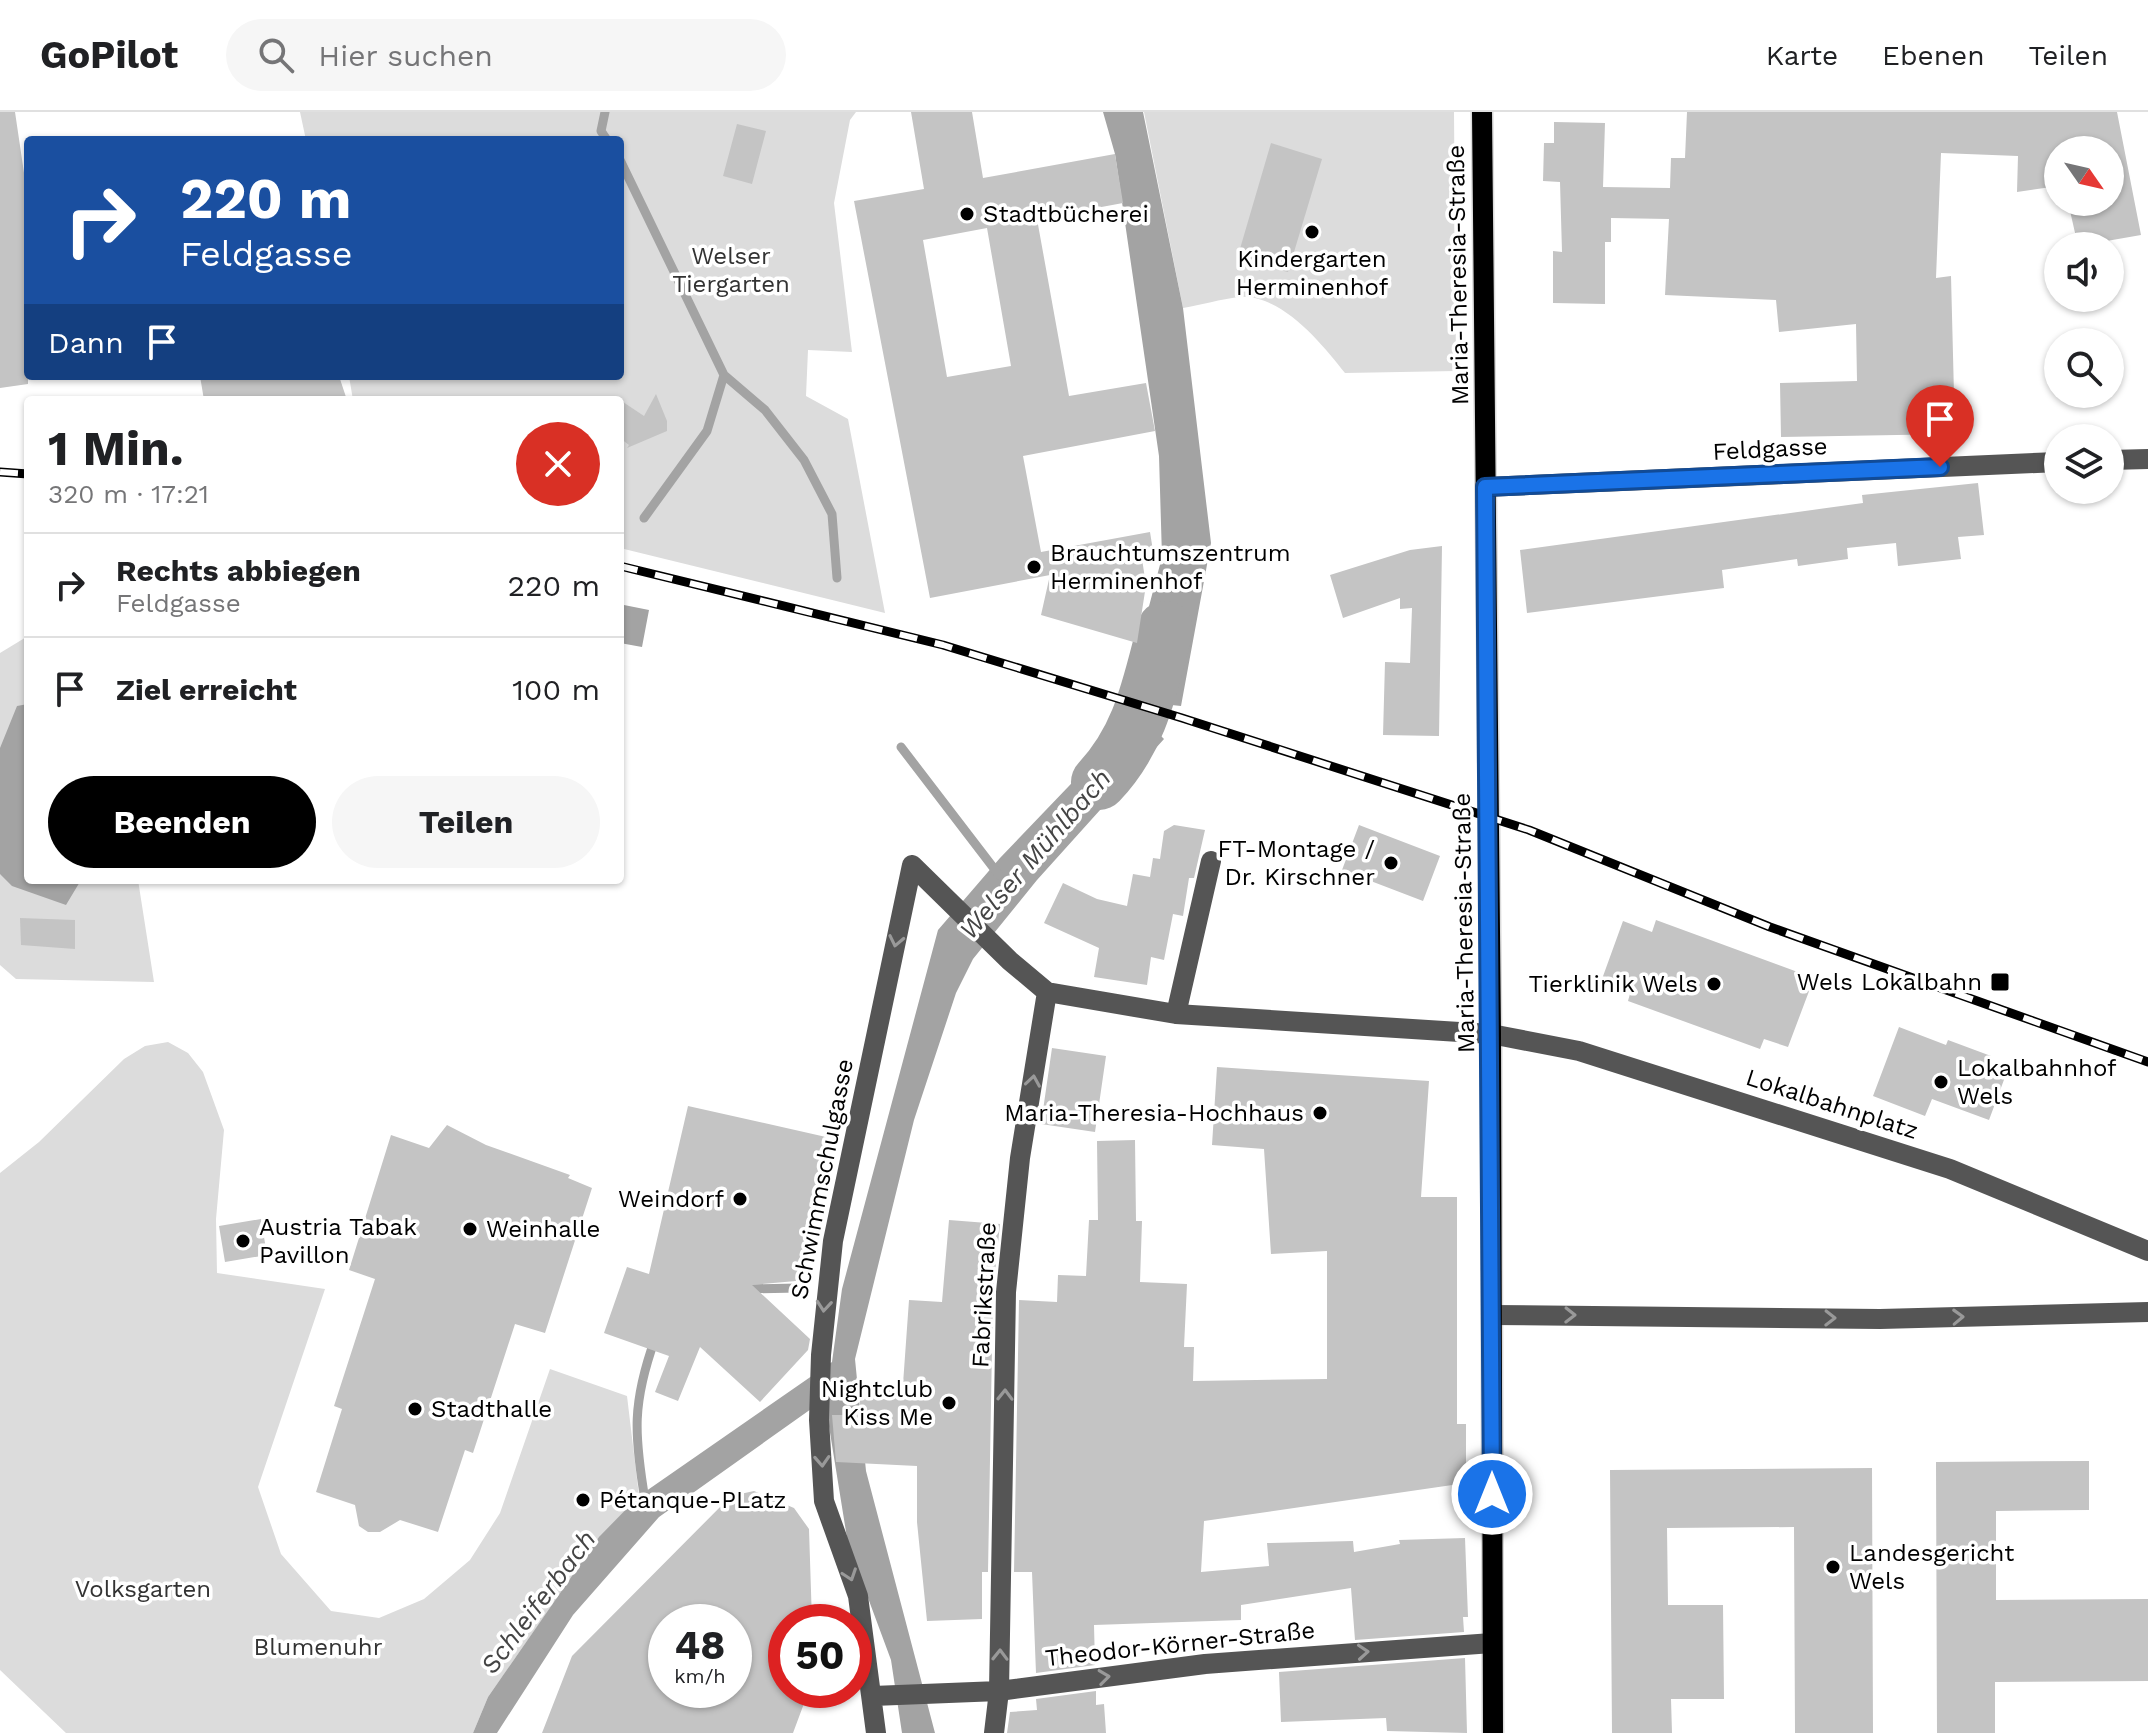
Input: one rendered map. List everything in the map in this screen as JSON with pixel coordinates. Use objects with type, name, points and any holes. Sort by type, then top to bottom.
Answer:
[{"type":"main road","name":"Maria-Theresia-Straße","points":[[1482,112],[1491,1034],[1493,1733]]},
{"type":"street","points":[[2124,460],[2148,459]]},
{"type":"street","name":"Feldgasse","points":[[1485,487],[2044,463]]},
{"type":"street","points":[[1176,1014],[1211,861]]},
{"type":"street","name":"Schwimmschulgasse","points":[[876,1733],[881,1696],[858,1596],[824,1501],[819,1420],[821,1355],[833,1241],[912,865],[1010,961],[1047,992]]},
{"type":"street","points":[[1047,992],[1176,1014],[1491,1034]]},
{"type":"street","name":"Fabrikstraße","points":[[994,1733],[999,1691],[1006,1292],[1020,1158],[1047,992]]},
{"type":"street","name":"Lokalbahnplatz","points":[[1491,1034],[1579,1051],[1950,1169],[2148,1251]]},
{"type":"street","points":[[1492,1315],[1880,1319],[2148,1312]]},
{"type":"street","name":"Theodor-Körner-Straße","points":[[881,1696],[999,1691],[1205,1664],[1492,1643]]},
{"type":"green space","name":"Welser Tiergarten","points":[[300,112],[856,112],[850,120],[834,203],[852,352],[808,350],[806,396],[848,419],[885,613],[624,549],[624,396],[352,396],[350,380],[624,380],[624,136],[305,136]]},
{"type":"green space","name":"Kindergarten Herminenhof","points":[[1144,112],[1454,112],[1456,371],[1345,373],[1312,335],[1270,303],[1239,297],[1183,308]]},
{"type":"green space","points":[[24,638],[24,884],[139,884],[154,982],[16,979],[0,965],[0,653]]},
{"type":"green space","name":"Volksgarten","points":[[168,1042],[188,1053],[203,1072],[224,1130],[216,1219],[217,1273],[325,1289],[258,1487],[281,1554],[331,1611],[379,1618],[424,1599],[470,1560],[500,1513],[550,1369],[627,1396],[639,1496],[599,1538],[488,1697],[473,1733],[66,1733],[0,1670],[0,1173],[39,1142],[124,1059],[145,1046]]},
{"type":"water","points":[[1103,112],[1143,112],[1183,308],[1211,543],[1181,706],[1125,700],[1164,739],[1037,880],[973,959],[956,993],[914,1120],[855,1359],[866,1471],[935,1733],[902,1733],[891,1660],[848,1544],[827,1414],[828,1397],[659,1517],[573,1615],[497,1733],[473,1733],[488,1697],[599,1537],[639,1496],[832,1362],[842,1289],[938,930],[1000,858],[1114,739],[1162,557],[1159,456],[1115,154]]},
{"type":"water","points":[[624,605],[649,610],[642,647],[624,644]]},
{"type":"water","points":[[24,705],[24,884],[79,884],[66,905],[12,886],[0,874],[0,748],[17,706]]},
{"type":"building","points":[[0,112],[15,112],[24,173],[24,380],[28,380],[28,384],[0,388]]},
{"type":"building","points":[[911,112],[972,112],[983,178],[1115,154],[1123,203],[1037,219],[1069,396],[1146,383],[1155,431],[1023,456],[1041,552],[1150,532],[1154,557],[1142,559],[1146,585],[1137,643],[1041,615],[1050,575],[930,598],[854,201],[924,189]],"holes":[[[987,228],[1011,366],[947,377],[923,240]]]},
{"type":"building","points":[[1687,112],[2117,112],[2122,136],[2044,136],[2044,188],[2017,192],[2018,156],[1941,153],[1936,278],[1951,276],[1955,434],[1781,437],[1780,383],[1857,381],[1856,324],[1779,332],[1776,300],[1665,295],[1669,219],[1611,218],[1611,242],[1605,242],[1605,304],[1553,303],[1553,251],[1562,252],[1560,182],[1543,181],[1544,143],[1554,143],[1554,122],[1605,123],[1603,187],[1670,188],[1671,158],[1685,158]]},
{"type":"building","points":[[737,124],[766,131],[752,184],[723,176]]},
{"type":"building","points":[[1271,143],[1322,159],[1288,272],[1237,259]]},
{"type":"building","points":[[2124,148],[2141,235],[2124,238],[2124,232],[2075,232],[2071,216],[2124,216]]},
{"type":"building","points":[[201,380],[340,380],[346,396],[203,396]]},
{"type":"building","points":[[656,394],[667,421],[667,431],[627,448],[629,445],[624,441],[624,403],[644,416]]},
{"type":"building","points":[[1978,483],[1984,535],[1958,537],[1961,559],[1898,566],[1896,543],[1847,548],[1848,559],[1798,566],[1797,559],[1722,570],[1724,588],[1527,613],[1520,550],[1863,503],[1862,495]]},
{"type":"building","points":[[1442,546],[1439,736],[1383,735],[1385,662],[1410,663],[1412,608],[1400,609],[1400,598],[1343,618],[1330,575],[1410,550]]},
{"type":"building","points":[[1174,825],[1205,830],[1194,878],[1189,878],[1183,916],[1173,914],[1164,960],[1151,957],[1147,985],[1094,977],[1099,948],[1044,923],[1063,883],[1097,899],[1127,906],[1133,874],[1150,877],[1153,858],[1160,859],[1164,831]]},
{"type":"building","name":"FT-Montage / Dr. Kirschner","points":[[1359,825],[1440,856],[1423,901],[1342,870]]},
{"type":"building","points":[[20,918],[75,920],[75,949],[21,945]]},
{"type":"building","name":"Tierklinik Wels","points":[[1656,920],[1814,978],[1788,1047],[1764,1039],[1760,1049],[1628,1001],[1631,990],[1602,979],[1623,921],[1652,932]]},
{"type":"building","name":"Lokalbahnhof Wels","points":[[1899,1027],[1946,1045],[1948,1040],[1991,1056],[1989,1062],[2008,1069],[1989,1120],[1932,1099],[1925,1116],[1873,1096]]},
{"type":"building","points":[[1052,1048],[1106,1056],[1095,1132],[1041,1124]]},
{"type":"building","points":[[1217,1067],[1429,1081],[1421,1197],[1457,1197],[1457,1424],[1466,1424],[1466,1483],[1204,1521],[1201,1572],[1269,1566],[1267,1543],[1353,1541],[1354,1552],[1400,1544],[1399,1540],[1465,1538],[1468,1617],[1463,1617],[1464,1632],[1355,1640],[1351,1588],[1241,1605],[1241,1620],[1094,1625],[1095,1665],[1036,1673],[1032,1572],[1014,1572],[1019,1300],[1057,1302],[1058,1275],[1086,1276],[1089,1220],[1098,1220],[1097,1141],[1135,1140],[1136,1221],[1142,1221],[1140,1282],[1187,1284],[1184,1347],[1194,1347],[1193,1381],[1327,1379],[1327,1251],[1271,1254],[1264,1149],[1212,1145]]},
{"type":"building","points":[[688,1106],[826,1137],[796,1281],[752,1285],[810,1339],[808,1350],[760,1402],[700,1347],[678,1401],[655,1392],[669,1356],[604,1333],[627,1267],[649,1274]]},
{"type":"building","points":[[447,1125],[486,1145],[570,1175],[568,1178],[592,1188],[545,1333],[515,1324],[473,1453],[465,1450],[438,1532],[400,1520],[380,1532],[368,1532],[359,1526],[355,1505],[316,1492],[342,1409],[334,1406],[375,1279],[349,1270],[391,1135],[429,1148]]},
{"type":"building","name":"Austria Tabak Pavillon","points":[[261,1219],[267,1255],[225,1262],[219,1226]]},
{"type":"building","points":[[949,1220],[1000,1224],[993,1292],[988,1572],[982,1572],[982,1619],[927,1621],[917,1522],[917,1466],[836,1462],[832,1415],[859,1415],[861,1383],[903,1384],[909,1300],[942,1302]]},
{"type":"building","points":[[2089,1461],[2089,1510],[1996,1511],[1996,1600],[2148,1599],[2148,1681],[1995,1682],[1995,1733],[1937,1733],[1936,1462]]},
{"type":"building","name":"Landesgericht Wels","points":[[1872,1468],[1873,1733],[1795,1733],[1794,1527],[1667,1528],[1668,1605],[1723,1605],[1724,1699],[1671,1699],[1672,1733],[1612,1733],[1610,1470]]},
{"type":"building","points":[[754,1491],[794,1508],[809,1529],[811,1604],[768,1604],[768,1708],[802,1708],[793,1733],[542,1733],[572,1656],[731,1496]]},
{"type":"building","points":[[1465,1658],[1467,1733],[1387,1731],[1386,1718],[1281,1722],[1279,1672]]},
{"type":"building","points":[[1096,1691],[1096,1705],[1104,1704],[1106,1733],[1007,1733],[1010,1712],[1037,1710],[1036,1699]]},
{"type":"waterway","points":[[604,136],[601,131],[605,112]]},
{"type":"waterway","points":[[624,168],[724,375],[765,410],[804,460],[832,514],[837,578]]},
{"type":"waterway","points":[[644,518],[707,431],[724,375]]},
{"type":"waterway","name":"Welser Mühlbach","points":[[1099,782],[1125,747],[1134,729],[1149,690],[1165,629]]},
{"type":"waterway","points":[[901,747],[999,875]]},
{"type":"waterway","points":[[743,1289],[798,1288]]},
{"type":"waterway","points":[[645,1500],[637,1419],[642,1382],[655,1339]]},
{"type":"railway","points":[[0,472],[24,474]]},
{"type":"railway","points":[[624,567],[943,645],[1529,830],[1770,927],[2148,1062]]},
{"type":"place","name":"Stadtbücherei","points":[[967,214]]},
{"type":"place","name":"Kindergarten Herminenhof","points":[[1312,232]]},
{"type":"place","name":"Brauchtumszentrum Herminenhof","points":[[1034,567]]},
{"type":"place","name":"FT-Montage / Dr. Kirschner","points":[[1391,863]]},
{"type":"place","name":"Wels Lokalbahn","points":[[2000,982]]},
{"type":"place","name":"Tierklinik Wels","points":[[1714,984]]},
{"type":"place","name":"Lokalbahnhof Wels","points":[[1941,1082]]},
{"type":"place","name":"Maria-Theresia-Hochhaus","points":[[1320,1113]]},
{"type":"place","name":"Weindorf","points":[[740,1199]]},
{"type":"place","name":"Weinhalle","points":[[470,1229]]},
{"type":"place","name":"Austria Tabak Pavillon","points":[[243,1241]]},
{"type":"place","name":"Nightclub Kiss Me","points":[[949,1403]]},
{"type":"place","name":"Stadthalle","points":[[415,1409]]},
{"type":"place","name":"Pétanque-PLatz","points":[[583,1500]]},
{"type":"place","name":"Landesgericht Wels","points":[[1833,1567]]},
{"type":"route","points":[[1492,1494],[1485,487],[1940,467]]},
{"type":"water label","name":"Schleiferbach","points":[[538,1602]]},
{"type":"park label","name":"Blumenuhr","points":[[318,1647]]}]
